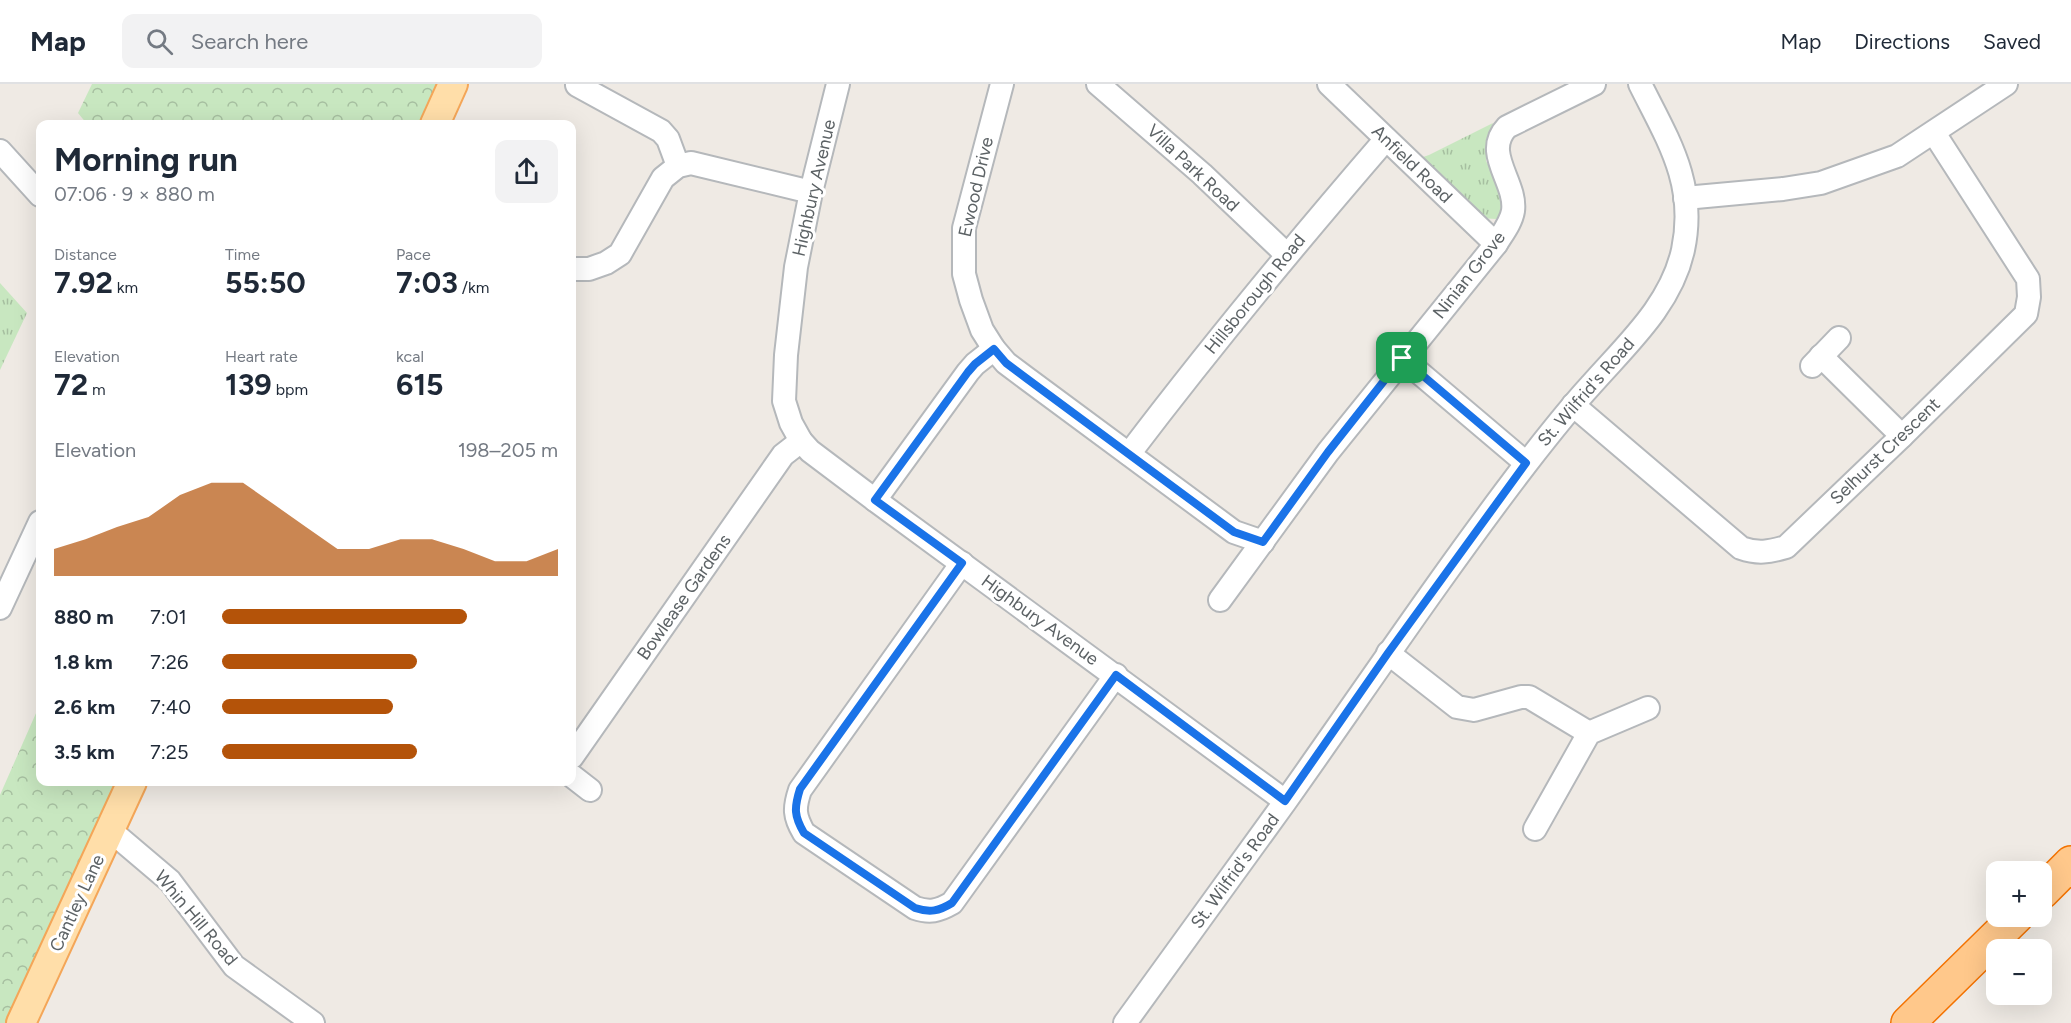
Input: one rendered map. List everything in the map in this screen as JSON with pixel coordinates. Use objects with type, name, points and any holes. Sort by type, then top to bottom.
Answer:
[{"type":"highway","points":[[2052,882],[2071,863]]},
{"type":"highway","points":[[1908,1023],[2006,927]]},
{"type":"main road","points":[[437,120],[453,84]]},
{"type":"main road","name":"Cantley Lane","points":[[21,1023],[130,786]]},
{"type":"street","name":"Highbury Avenue","points":[[838,84],[811,192],[796,267],[783,389],[791,423],[801,441],[810,452],[1285,801]]},
{"type":"street","name":"Ewood Drive","points":[[1002,84],[964,228],[964,274],[982,330],[1006,363],[1234,532],[1263,542]]},
{"type":"street","name":"Villa Park Road","points":[[1098,84],[1202,174],[1286,254]]},
{"type":"street","name":"Anfield Road","points":[[1329,84],[1496,244]]},
{"type":"street","name":"Ninian Grove","points":[[1220,600],[1328,452],[1496,244],[1506,228],[1513,211],[1510,190],[1499,161],[1497,148],[1504,130],[1594,84]]},
{"type":"street","name":"St. Wilfrid's Road","points":[[1125,1023],[1526,463],[1573,405],[1648,321],[1661,302],[1675,276],[1683,250],[1686,224],[1685,198],[1682,172],[1676,156],[1640,84]]},
{"type":"street","points":[[1685,198],[1821,183],[1897,156],[2006,84]]},
{"type":"street","points":[[577,85],[661,131],[668,139],[678,166]]},
{"type":"street","name":"Selhurst Crescent","points":[[1573,405],[1741,548],[1755,553],[1770,552],[1786,547],[2026,314],[2029,297],[2028,279],[1934,133]]},
{"type":"street","name":"Hillsborough Road","points":[[1129,454],[1286,254],[1386,139]]},
{"type":"street","points":[[0,151],[36,191]]},
{"type":"street","points":[[576,269],[589,269],[606,263],[620,254],[663,178],[678,166],[691,163],[811,192]]},
{"type":"street","points":[[1839,338],[1816,361],[1902,436]]},
{"type":"street","points":[[875,500],[968,372],[994,349]]},
{"type":"street","points":[[1402,358],[1526,463]]},
{"type":"street","name":"Bowlease Gardens","points":[[576,751],[783,455],[801,441]]},
{"type":"street","points":[[0,608],[36,531]]},
{"type":"street","points":[[962,563],[800,789],[795,805],[797,821],[804,833],[915,908],[926,911],[939,910],[952,903],[1116,675]]},
{"type":"street","points":[[1388,653],[1457,707],[1474,710],[1521,697],[1529,697],[1589,733]]},
{"type":"street","points":[[1535,829],[1589,733],[1648,708]]},
{"type":"street","points":[[576,779],[590,790]]},
{"type":"street","name":"Whin Hill Road","points":[[111,831],[171,881],[234,966],[313,1023]]},
{"type":"green space","points":[[92,84],[449,84],[433,120],[84,120],[78,113]]},
{"type":"green space","points":[[1493,123],[1486,140],[1486,161],[1496,179],[1503,211],[1496,219],[1479,218],[1414,160],[1429,155]]},
{"type":"green space","points":[[0,283],[27,313],[0,370]]},
{"type":"green space","points":[[36,713],[36,786],[129,786],[20,1023],[0,1023],[0,795]]},
{"type":"route","points":[[994,349],[1006,363],[1234,532],[1263,542],[1328,452],[1402,358],[1526,463],[1388,653],[1285,801],[1116,675],[952,903],[939,910],[926,911],[915,908],[804,833],[797,821],[795,805],[800,789],[962,563],[875,500],[975,364],[994,349]]}]
